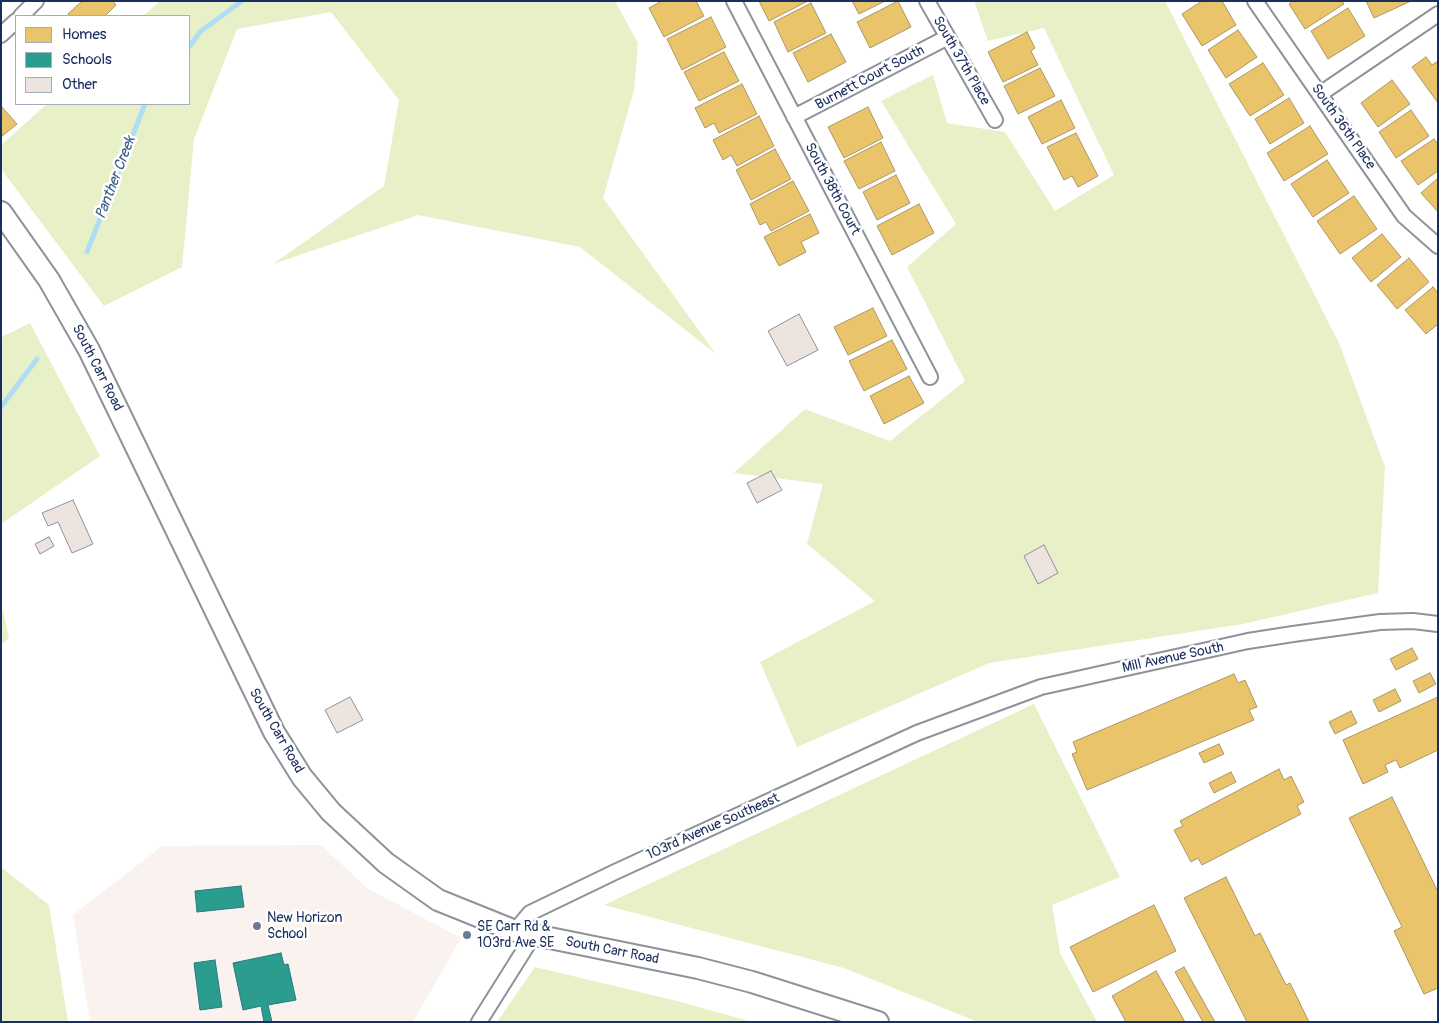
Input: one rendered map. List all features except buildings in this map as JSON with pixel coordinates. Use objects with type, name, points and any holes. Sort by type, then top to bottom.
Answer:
[{"type":"main road","name":"South Carr Road","points":[[1,212],[74,322],[100,371],[241,667],[274,732],[302,777],[331,812],[386,863],[438,900],[524,934],[698,968],[870,1019]]},
{"type":"street","points":[[22,15],[36,1]]},
{"type":"street","name":"South 38th Court","points":[[734,1],[930,377]]},
{"type":"street","name":"South 37th Place","points":[[927,1],[946,38],[995,120]]},
{"type":"street","name":"South 36th Place","points":[[1255,1],[1404,216],[1438,246]]},
{"type":"street","points":[[1320,94],[1438,14]]},
{"type":"street","points":[[1,36],[15,22]]},
{"type":"street","name":"Burnett Court South","points":[[794,118],[946,38]]},
{"type":"street","name":"Mill Avenue South","points":[[917,733],[1041,687],[1248,641],[1380,622],[1413,621],[1438,624]]},
{"type":"street","name":"103rd Avenue Southeast","points":[[479,1022],[524,934],[530,914],[606,876],[917,733]]},
{"type":"shaded area","name":"New Horizon School","points":[[321,845],[367,888],[461,938],[413,1022],[90,1022],[73,915],[162,846]]},
{"type":"green space","points":[[160,1],[615,1],[638,43],[634,90],[603,198],[716,354],[580,247],[418,215],[273,264],[384,186],[399,100],[331,12],[237,29],[194,139],[182,267],[104,306],[1,169],[1,145],[46,105],[190,105],[190,15],[144,15]]},
{"type":"green space","points":[[974,1],[1165,1],[1339,343],[1385,467],[1378,593],[1243,624],[989,663],[797,747],[760,662],[875,601],[807,544],[823,484],[734,473],[805,409],[890,441],[965,381],[907,267],[956,224],[881,101],[933,75],[947,123],[1005,132],[1055,211],[1114,175],[1044,28],[988,41]]},
{"type":"green space","points":[[30,323],[100,456],[1,524],[1,337]]},
{"type":"green space","points":[[1,602],[9,638],[1,645]]},
{"type":"green space","points":[[1034,704],[1120,877],[1052,905],[1060,953],[1097,1022],[978,1022],[844,968],[604,905]]},
{"type":"green space","points":[[1,867],[49,905],[68,1022],[1,1022]]},
{"type":"green space","points":[[535,967],[677,1001],[753,1022],[497,1022]]},
{"type":"waterway","name":"Panther Creek","points":[[190,46],[201,31],[242,1]]},
{"type":"waterway","name":"Panther Creek","points":[[87,252],[145,105]]},
{"type":"waterway","name":"Panther Creek","points":[[1,407],[37,359]]},
{"type":"place","name":"New Horizon School","points":[[257,926]]},
{"type":"place","name":"SE Carr Rd & 103rd Ave SE","points":[[467,935]]}]
